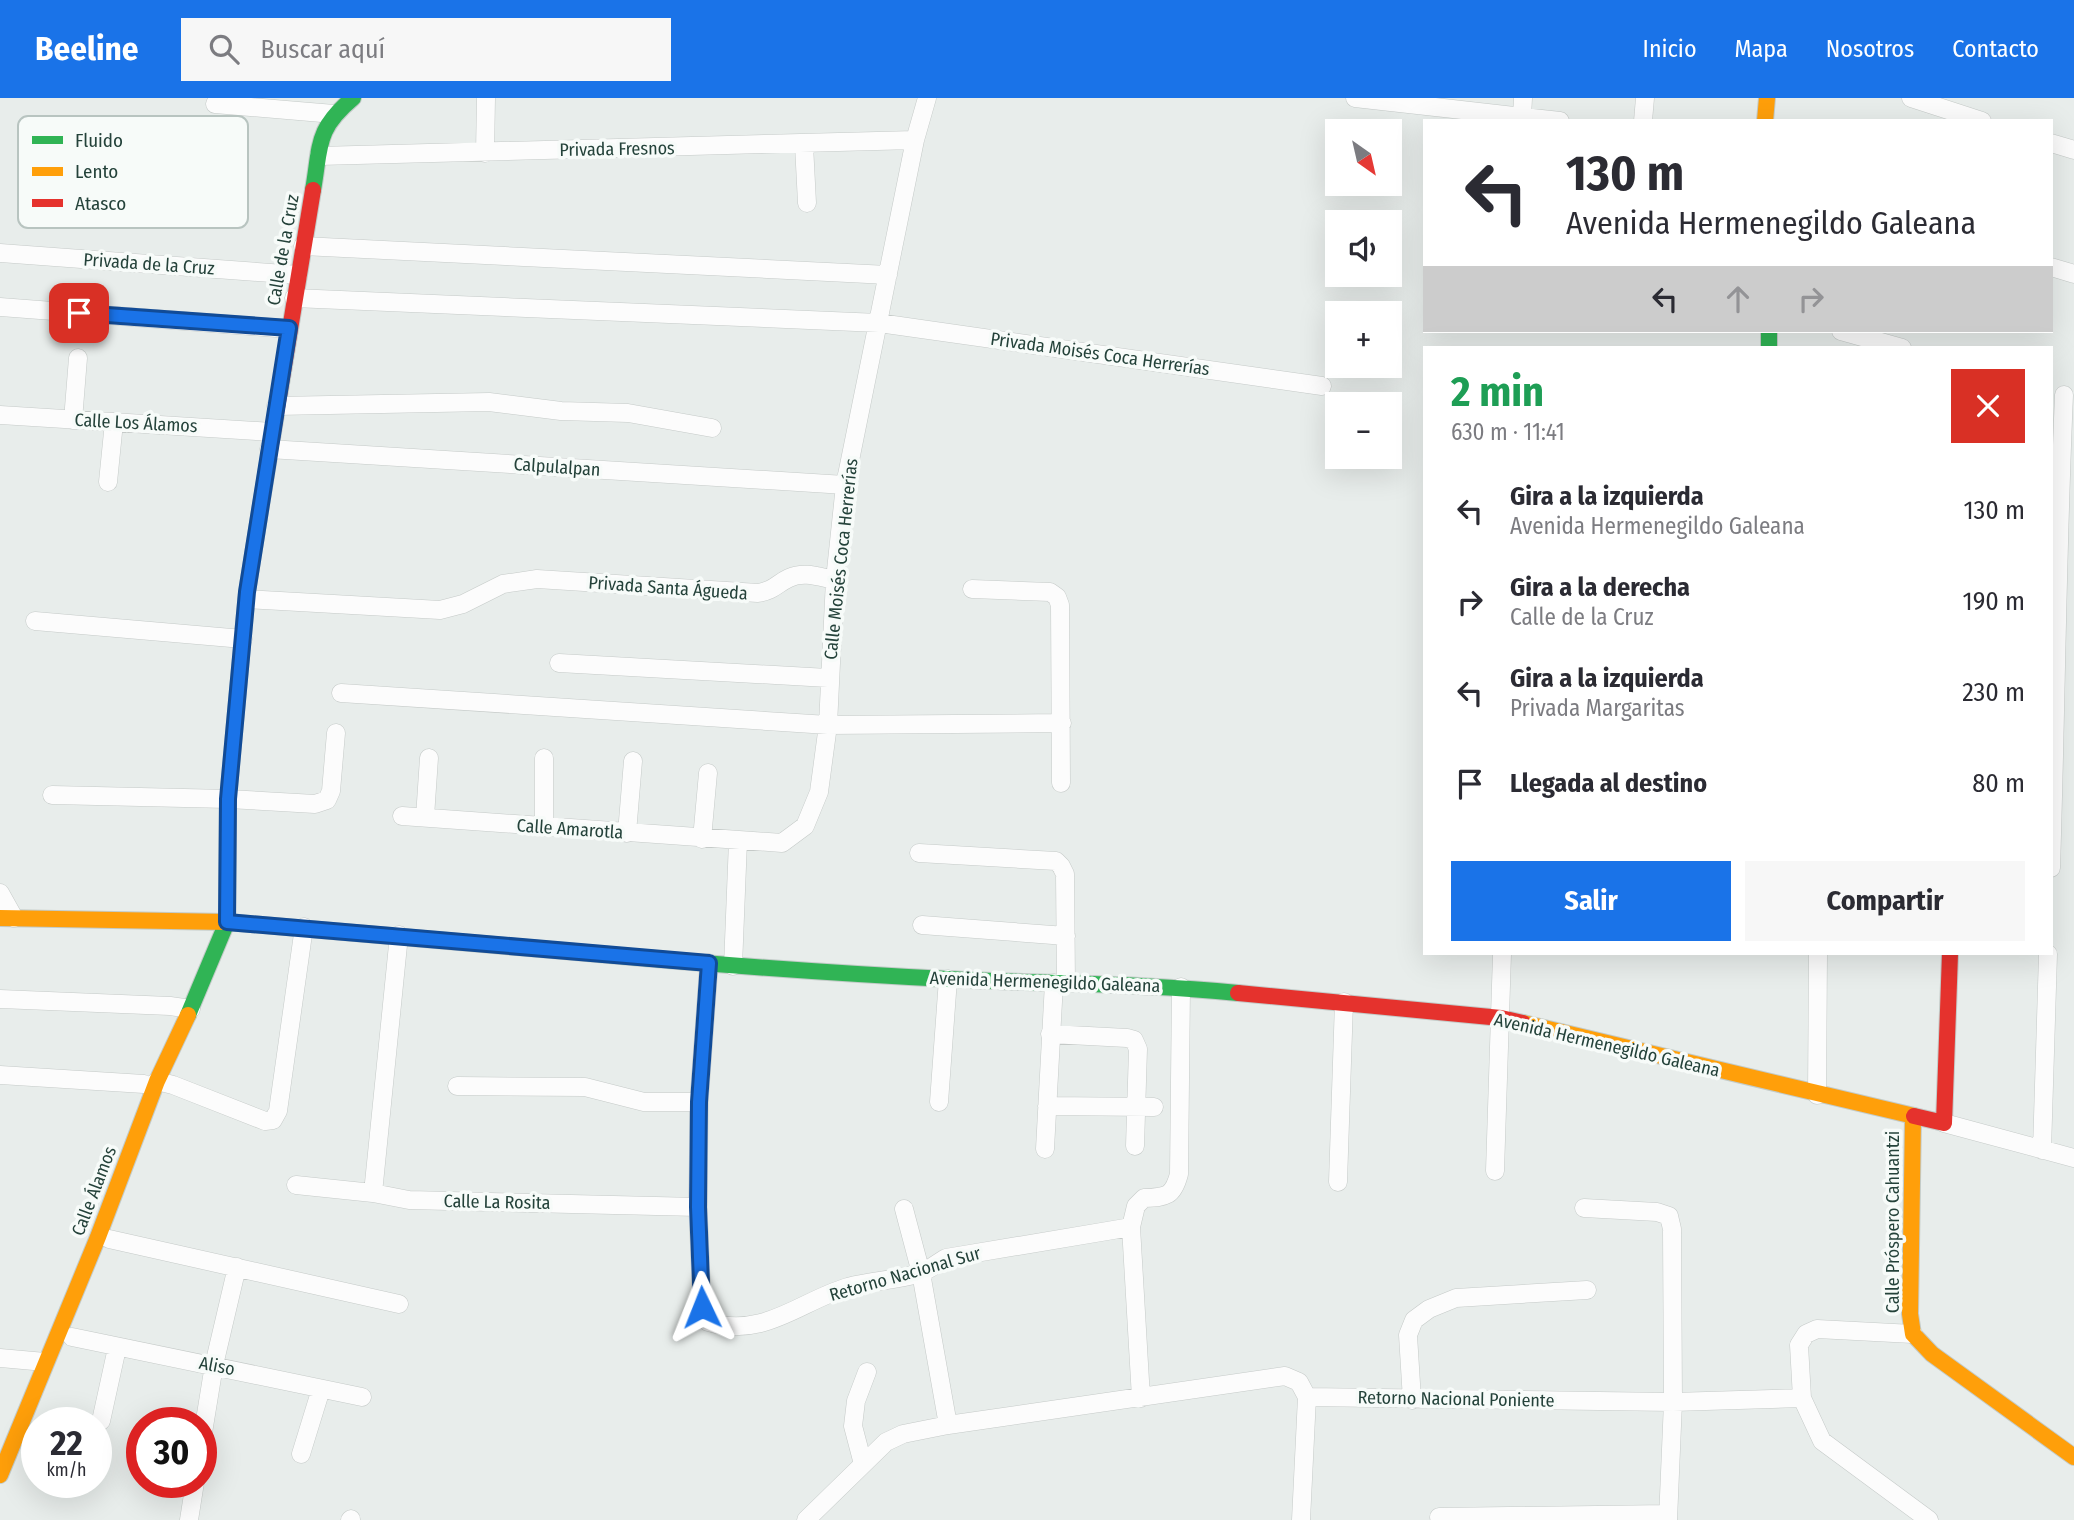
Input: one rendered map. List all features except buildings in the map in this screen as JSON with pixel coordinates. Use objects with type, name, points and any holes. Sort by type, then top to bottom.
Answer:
[{"type":"street","name":"Calle de la Cruz","points":[[227,922],[228,799],[247,599],[270,440],[320,134],[334,114],[353,98]]},
{"type":"street","points":[[485,153],[486,98]]},
{"type":"street","name":"Calle Moisés Coca Herrerías","points":[[738,841],[782,843],[805,826],[819,792],[828,725],[828,678],[845,485],[915,140],[927,98]]},
{"type":"street","points":[[1355,98],[1541,119]]},
{"type":"street","points":[[1522,117],[1523,98]]},
{"type":"street","points":[[1643,119],[1645,98]]},
{"type":"street","points":[[1765,119],[1768,98]]},
{"type":"street","points":[[1911,98],[1976,119]]},
{"type":"street","points":[[215,104],[334,114]]},
{"type":"street","name":"Privada Fresnos","points":[[318,156],[915,140]]},
{"type":"street","points":[[2053,144],[2074,150]]},
{"type":"street","points":[[804,145],[807,203]]},
{"type":"street","points":[[303,246],[888,275]]},
{"type":"street","name":"Privada de la Cruz","points":[[0,253],[298,275]]},
{"type":"street","points":[[2053,268],[2074,274]]},
{"type":"street","name":"Privada Moisés Coca Herrerías","points":[[294,298],[879,323],[1322,386]]},
{"type":"street","points":[[0,307],[289,328]]},
{"type":"street","points":[[1848,333],[1895,346]]},
{"type":"street","points":[[73,420],[78,358]]},
{"type":"street","points":[[2053,823],[2061,645],[2055,517],[2063,393]]},
{"type":"street","points":[[276,406],[489,402],[561,411],[628,413],[712,428]]},
{"type":"street","name":"Calle Los Álamos","points":[[0,415],[114,422],[270,440]]},
{"type":"street","points":[[108,482],[114,422]]},
{"type":"street","name":"Calpulalpan","points":[[270,440],[845,485]]},
{"type":"street","name":"Privada Santa Águeda","points":[[247,599],[440,610],[463,604],[503,584],[537,579],[758,593],[773,590],[787,579],[804,573],[835,580]]},
{"type":"street","points":[[972,589],[1050,592],[1058,597],[1061,783]]},
{"type":"street","points":[[35,621],[243,639]]},
{"type":"street","points":[[559,663],[828,678]]},
{"type":"street","points":[[341,693],[828,725],[1062,723]]},
{"type":"street","points":[[52,795],[315,804],[327,800],[331,791],[336,733]]},
{"type":"street","points":[[425,817],[429,758]]},
{"type":"street","points":[[544,758],[544,827]]},
{"type":"street","points":[[627,833],[633,761]]},
{"type":"street","points":[[702,839],[708,773]]},
{"type":"street","name":"Calle Amarotla","points":[[402,816],[738,841]]},
{"type":"street","points":[[733,966],[738,841]]},
{"type":"street","points":[[919,853],[1056,861],[1065,874],[1066,936],[1050,1034],[1045,1149]]},
{"type":"street","points":[[0,893],[7,918]]},
{"type":"street","name":"Avenida Hermenegildo Galeana","points":[[7,918],[227,922],[304,927],[733,966],[948,979],[1181,987],[1501,1018],[1913,1116],[2074,1158]]},
{"type":"street","name":"Calle Álamos","points":[[0,1475],[98,1237],[150,1082],[191,1009],[227,922]]},
{"type":"street","points":[[922,925],[1066,936]]},
{"type":"street","points":[[0,1075],[150,1082],[265,1121],[273,1120],[278,1111],[304,927]]},
{"type":"street","points":[[373,1193],[399,935]]},
{"type":"street","points":[[1495,1171],[1502,955]]},
{"type":"street","points":[[1816,1095],[1818,955]]},
{"type":"street","points":[[1944,1124],[1950,955]]},
{"type":"street","points":[[2042,1150],[2048,955]]},
{"type":"street","name":"Retorno Nacional Sur","points":[[709,963],[699,1102],[698,1207],[702,1307],[708,1322],[725,1327],[767,1321],[786,1316],[847,1288],[920,1273],[946,1258],[1131,1227]]},
{"type":"street","points":[[939,1102],[948,979]]},
{"type":"street","points":[[1141,1398],[1131,1227],[1136,1206],[1144,1198],[1163,1197],[1175,1189],[1180,1174],[1181,987]]},
{"type":"street","points":[[0,999],[191,1009]]},
{"type":"street","points":[[1338,1182],[1344,1002]]},
{"type":"street","points":[[1050,1034],[1126,1038],[1134,1041],[1138,1049],[1145,1107],[1135,1146]]},
{"type":"street","points":[[457,1086],[585,1087],[644,1102],[699,1102]]},
{"type":"street","points":[[1047,1106],[1145,1107]]},
{"type":"street","name":"Calle Próspero Cahuantzi","points":[[1913,1116],[1910,1314],[1913,1334],[1931,1353],[2074,1457]]},
{"type":"street","name":"Calle La Rosita","points":[[296,1185],[373,1193],[409,1200],[698,1207]]},
{"type":"street","points":[[904,1209],[920,1273],[948,1424]]},
{"type":"street","points":[[1438,1517],[1668,1517],[1673,1402],[1672,1229],[1669,1216],[1657,1212],[1584,1209]]},
{"type":"street","points":[[109,1239],[399,1304]]},
{"type":"street","points":[[207,1407],[237,1267]]},
{"type":"street","points":[[1412,1400],[1408,1335],[1414,1320],[1429,1309],[1456,1298],[1587,1290]]},
{"type":"street","points":[[1913,1334],[1817,1329],[1806,1334],[1799,1345],[1802,1398],[1822,1441],[1929,1520]]},
{"type":"street","name":"Aliso","points":[[72,1338],[362,1397]]},
{"type":"street","points":[[104,1407],[117,1348]]},
{"type":"street","points":[[0,1358],[45,1362]]},
{"type":"street","points":[[863,1464],[853,1426],[856,1401],[867,1371]]},
{"type":"street","points":[[806,1520],[886,1442],[903,1434],[948,1424],[1285,1376],[1298,1382],[1307,1397],[1301,1520]]},
{"type":"street","points":[[301,1454],[321,1389]]},
{"type":"street","name":"Retorno Nacional Poniente","points":[[1307,1397],[1673,1402],[1802,1398]]},
{"type":"street","points":[[189,1520],[192,1498]]},
{"type":"traffic: fast","points":[[313,190],[319,150],[326,129],[353,98]]},
{"type":"traffic: fast","points":[[1769,333],[1769,346]]},
{"type":"traffic: fast","points":[[188,1015],[227,922],[228,799],[247,592],[259,517]]},
{"type":"traffic: fast","points":[[587,953],[857,974],[1165,987],[1238,993]]},
{"type":"traffic: slow","points":[[1765,119],[1767,98]]},
{"type":"traffic: slow","points":[[0,918],[227,922],[587,953]]},
{"type":"traffic: slow","points":[[0,1475],[98,1237],[157,1081],[188,1015]]},
{"type":"traffic: slow","points":[[1523,1023],[1914,1116]]},
{"type":"traffic: slow","points":[[1913,1117],[1910,1314],[1913,1334],[1932,1354],[2074,1457]]},
{"type":"traffic: jam","points":[[259,517],[313,190]]},
{"type":"traffic: jam","points":[[1914,1116],[1944,1123],[1950,955]]},
{"type":"traffic: jam","points":[[1238,993],[1501,1018],[1523,1023]]},
{"type":"route","points":[[79,313],[289,328],[247,592],[228,799],[227,922],[709,963],[699,1102],[698,1207],[702,1307]]}]
